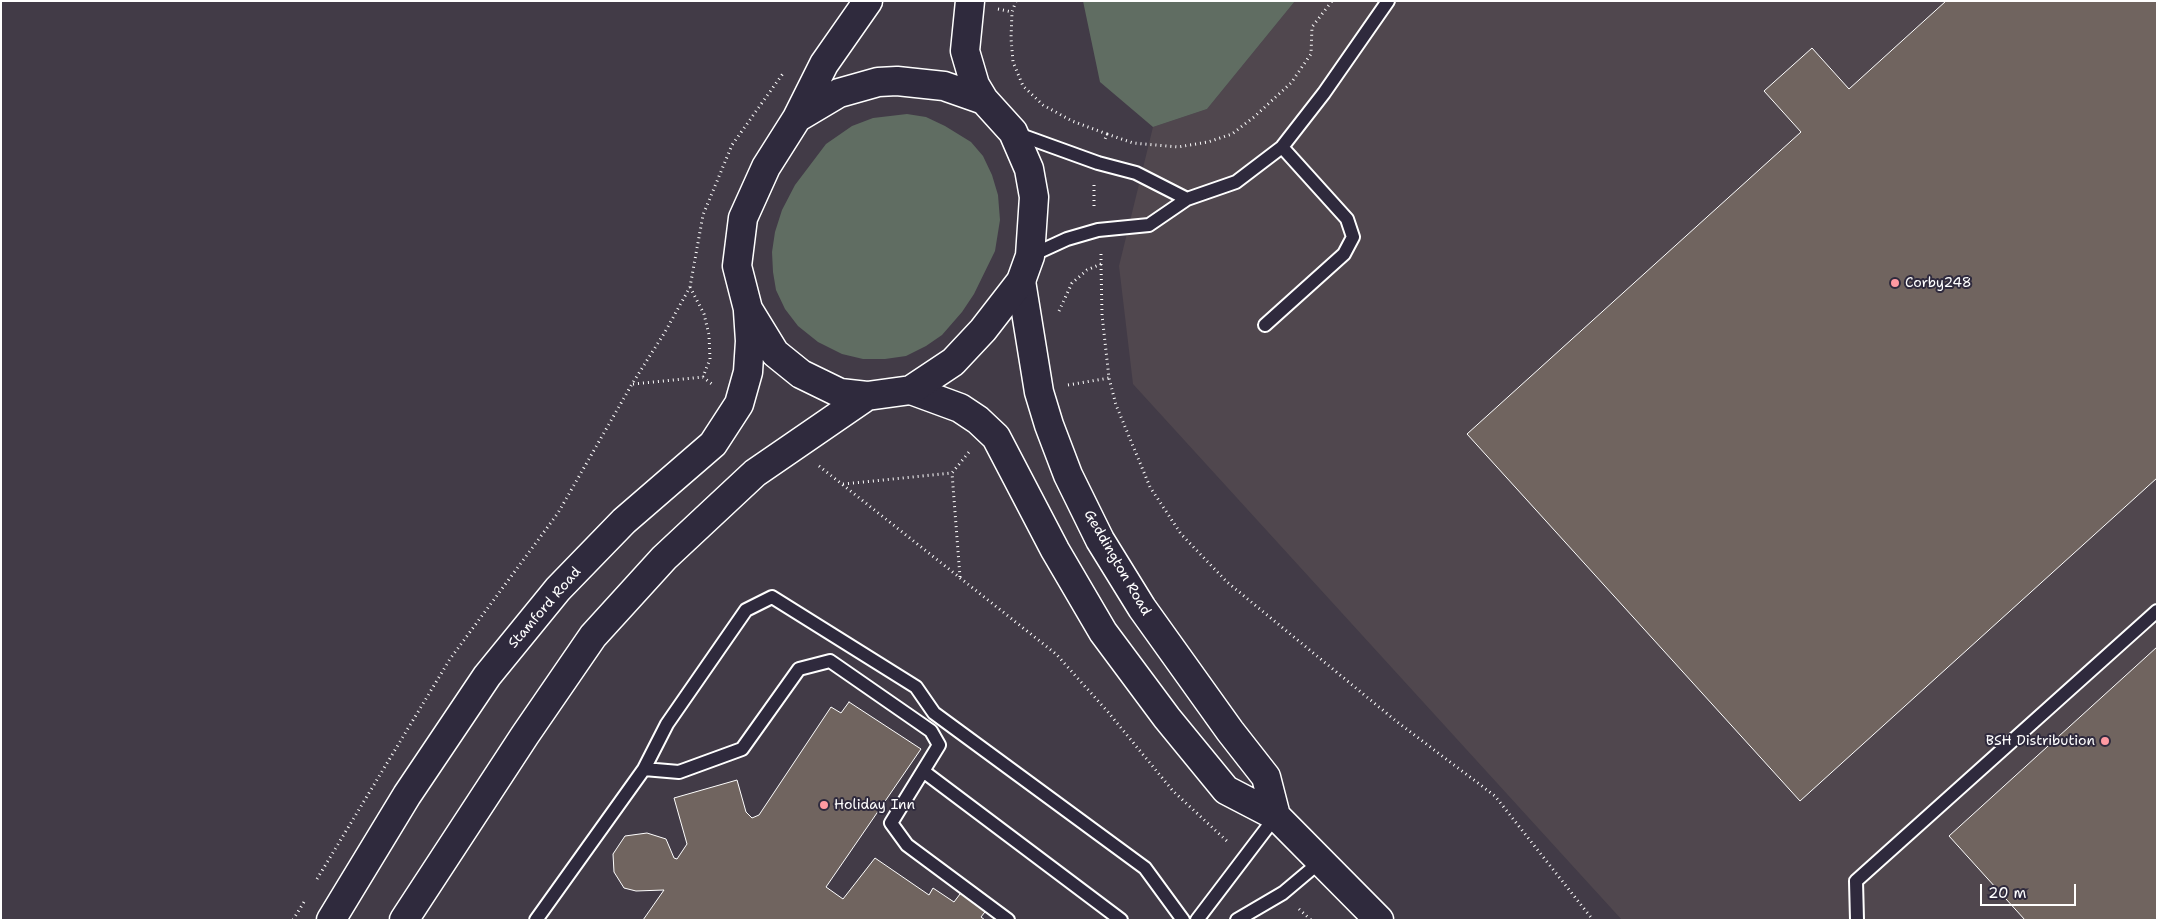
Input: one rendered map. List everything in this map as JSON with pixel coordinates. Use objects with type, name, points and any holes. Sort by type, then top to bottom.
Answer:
[{"type":"main road","points":[[868,1],[824,64],[797,118],[766,167],[743,218],[737,266],[748,309],[775,354],[800,374],[840,393],[867,396],[911,390],[953,362],[983,330],[1021,282],[1030,256],[1034,198],[1030,169],[1012,132],[984,100],[975,85],[965,50],[970,1]]},
{"type":"main road","points":[[797,118],[839,93],[878,82],[897,81],[944,86],[984,100]]},
{"type":"main road","name":"Geddington Road","points":[[1021,282],[1039,392],[1049,426],[1072,483],[1100,540],[1142,608],[1230,731],[1266,777],[1276,816]]},
{"type":"main road","name":"Stamford Road","points":[[331,920],[407,795],[487,676],[558,589],[624,521],[712,444],[739,404],[748,372],[750,341],[748,309]]},
{"type":"main road","points":[[911,390],[960,408],[978,420],[996,437],[1055,550],[1104,632],[1167,718],[1226,790],[1276,816],[1379,920]]},
{"type":"main road","points":[[404,920],[525,736],[594,636],[664,558],[754,473],[793,444],[867,396]]},
{"type":"lane","points":[[1030,256],[1067,239],[1098,230],[1149,225],[1187,198],[1236,182],[1282,147],[1324,93],[1388,1]]},
{"type":"lane","points":[[1012,132],[1098,163],[1136,173],[1187,198]]},
{"type":"lane","points":[[1266,325],[1344,254],[1354,237],[1347,219],[1282,147]]},
{"type":"lane","points":[[536,920],[644,769],[667,724],[746,610],[772,597],[916,687],[934,713],[1145,868],[1183,920]]},
{"type":"lane","points":[[1857,920],[1856,881],[2157,611]]},
{"type":"lane","points":[[644,769],[679,772],[742,748],[799,669],[830,661],[931,731],[939,745],[891,822],[907,845],[1008,920]]},
{"type":"lane","points":[[923,771],[1121,920]]},
{"type":"lane","points":[[1197,920],[1276,816]]},
{"type":"lane","points":[[1237,920],[1282,893],[1321,861]]},
{"type":"path","points":[[1016,1],[1012,12],[1011,38],[1014,62],[1023,86],[1043,105],[1072,121],[1133,143],[1178,147],[1208,142],[1232,134],[1254,117],[1291,83],[1311,54],[1312,27],[1332,1]]},
{"type":"path","points":[[1002,10],[1012,12]]},
{"type":"path","points":[[1103,146],[1107,134]]},
{"type":"path","points":[[1094,176],[1094,209]]},
{"type":"path","points":[[1101,249],[1102,315],[1109,378],[1116,405],[1150,487],[1181,534],[1227,582],[1396,720],[1495,796],[1593,920]]},
{"type":"path","points":[[1059,319],[1059,309],[1072,283],[1087,270],[1102,264]]},
{"type":"path","points":[[314,885],[450,659],[558,513],[690,287],[704,314],[709,335],[710,359],[704,377]]},
{"type":"path","points":[[1067,376],[1070,391]]},
{"type":"path","points":[[632,384],[704,377],[714,386]]},
{"type":"path","points":[[1063,386],[1109,378]]},
{"type":"path","points":[[960,577],[952,473],[971,449]]},
{"type":"path","points":[[812,471],[819,466],[1056,654],[1108,712],[1173,791],[1219,835]]},
{"type":"path","points":[[842,484],[952,473]]},
{"type":"path","points":[[293,920],[308,894]]},
{"type":"path","points":[[1302,910],[1311,920]]},
{"type":"shaded area","points":[[1295,1],[2157,1],[2157,920],[1622,920],[1133,384],[1119,266],[1153,127],[1207,109]]},
{"type":"green space","points":[[1083,1],[1295,1],[1207,109],[1153,127],[1100,82]]},
{"type":"green space","points":[[907,114],[926,117],[945,126],[971,142],[983,156],[992,175],[998,195],[1000,220],[995,251],[974,294],[962,312],[942,335],[906,356],[885,359],[863,359],[842,354],[818,342],[798,326],[785,309],[776,290],[773,272],[772,252],[775,232],[782,210],[795,185],[826,144],[852,126],[873,118]]},
{"type":"building","name":"Corby248","points":[[1946,1],[2157,1],[2157,478],[1800,801],[1467,434],[1801,132],[1764,91],[1812,48],[1849,89]]},
{"type":"building","name":"BSH Distribution","points":[[2157,647],[2157,920],[2025,920],[1949,836]]},
{"type":"building","name":"Holiday Inn","points":[[849,702],[921,749],[826,887],[843,899],[875,858],[929,895],[933,888],[954,902],[963,890],[988,908],[981,917],[985,920],[643,920],[664,890],[636,891],[624,888],[614,872],[613,854],[625,836],[647,833],[666,839],[674,858],[677,859],[687,844],[674,798],[737,780],[746,812],[752,818],[759,815],[831,707],[841,713]]},
{"type":"place","name":"Corby248","points":[[1895,283]]},
{"type":"place","name":"BSH Distribution","points":[[2105,741]]},
{"type":"place","name":"Holiday Inn","points":[[824,805]]}]
